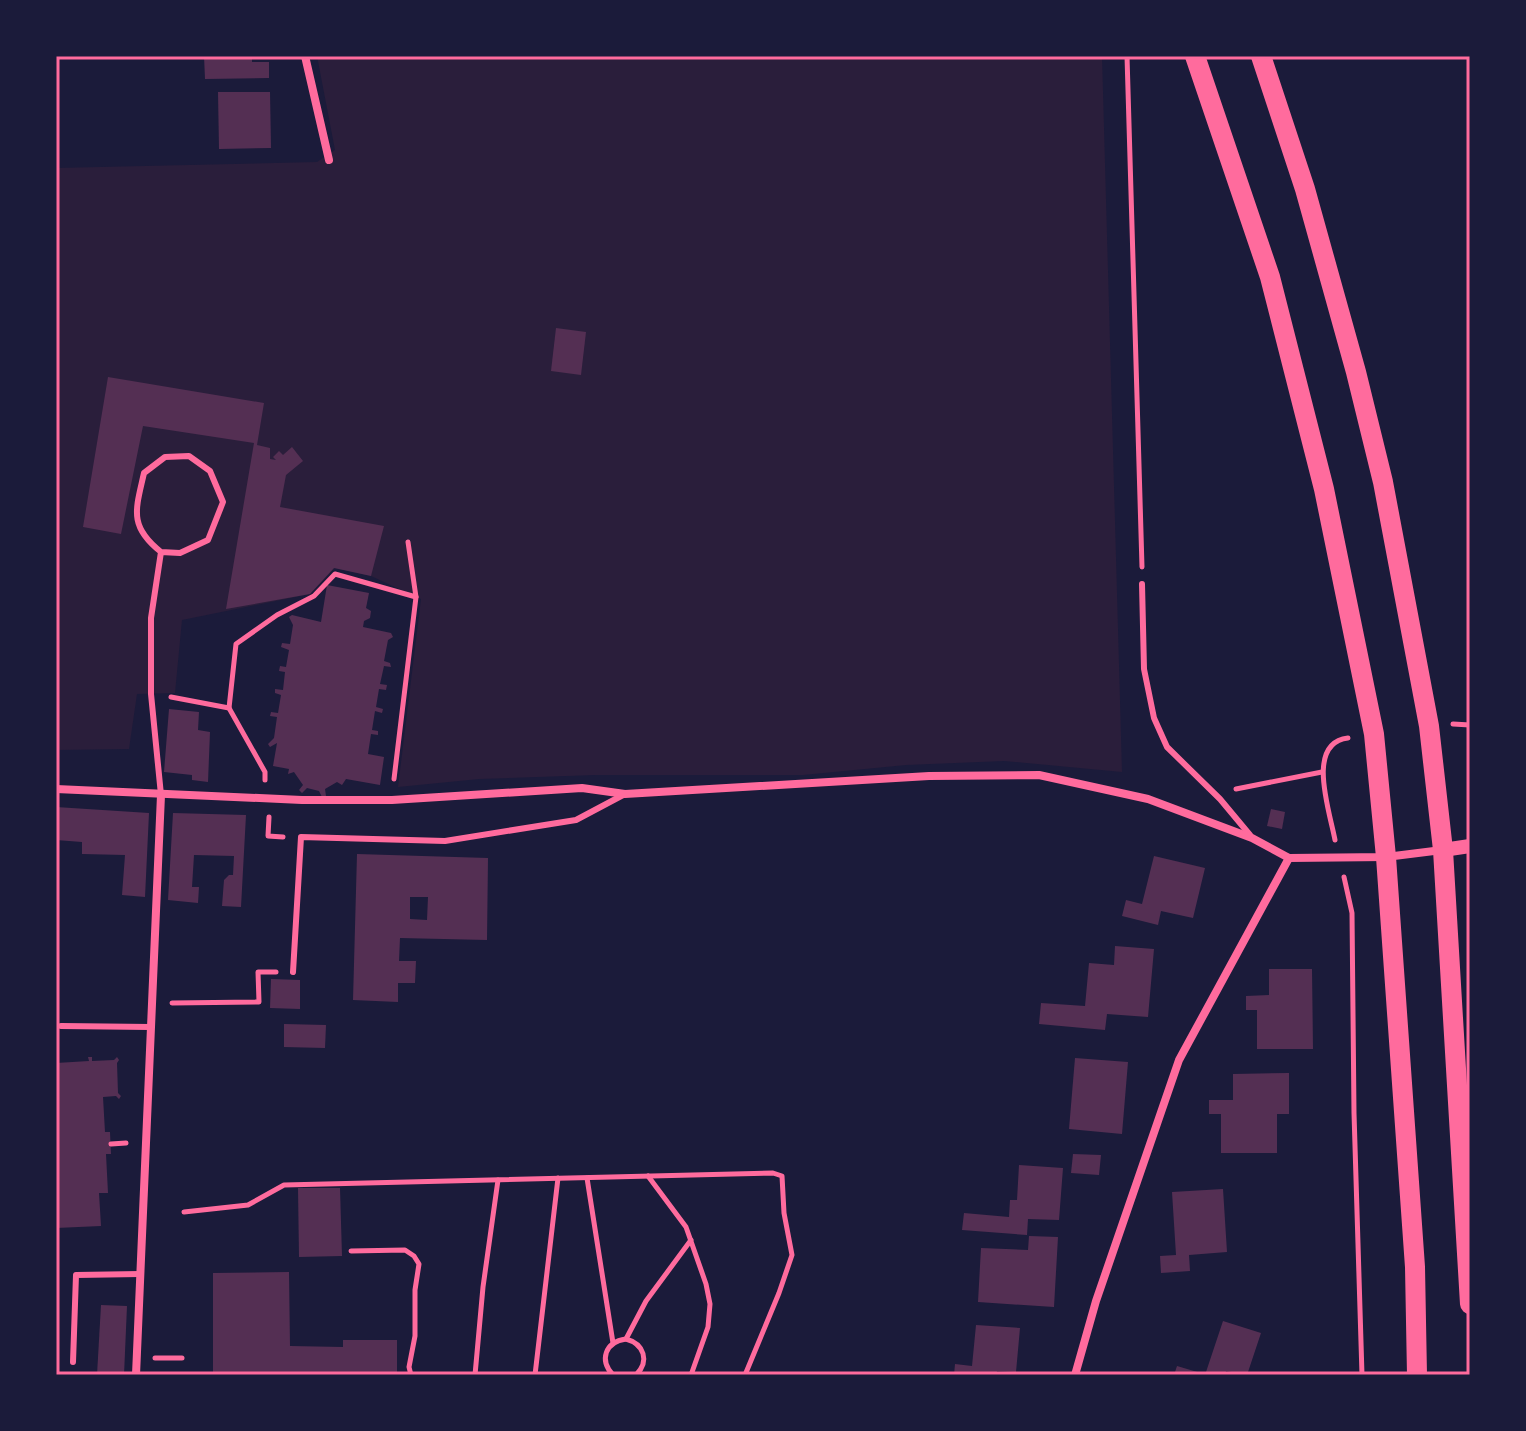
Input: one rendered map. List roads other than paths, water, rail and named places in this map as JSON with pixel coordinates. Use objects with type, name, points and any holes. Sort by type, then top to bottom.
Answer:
[{"type":"main road","points":[[1195,56],[1270,277],[1324,489],[1374,734],[1386,857],[1415,1267],[1417,1375]]},
{"type":"main road","points":[[1261,56],[1342,315],[1383,482],[1429,726],[1443,850],[1470,1304]]},
{"type":"street","points":[[305,56],[329,160]]},
{"type":"street","points":[[56,789],[254,800],[392,800],[582,788],[625,794],[929,776],[1039,775],[1148,799],[1252,838],[1289,858],[1386,857],[1470,846]]},
{"type":"street","points":[[136,1375],[161,795]]},
{"type":"street","points":[[1075,1375],[1096,1301],[1179,1060],[1289,858]]},
{"type":"lane","points":[[189,456],[210,471],[223,502],[208,540],[180,553],[161,552],[143,539],[136,513],[144,473],[165,457],[189,456]]},
{"type":"lane","points":[[161,552],[151,618],[151,694],[161,795]]},
{"type":"lane","points":[[1142,584],[1144,669],[1154,718],[1167,747],[1220,799],[1252,838]]},
{"type":"lane","points":[[293,972],[301,837],[445,841],[576,820],[625,794]]},
{"type":"lane","points":[[61,1026],[150,1027]]},
{"type":"lane","points":[[73,1362],[76,1275],[140,1274]]}]
